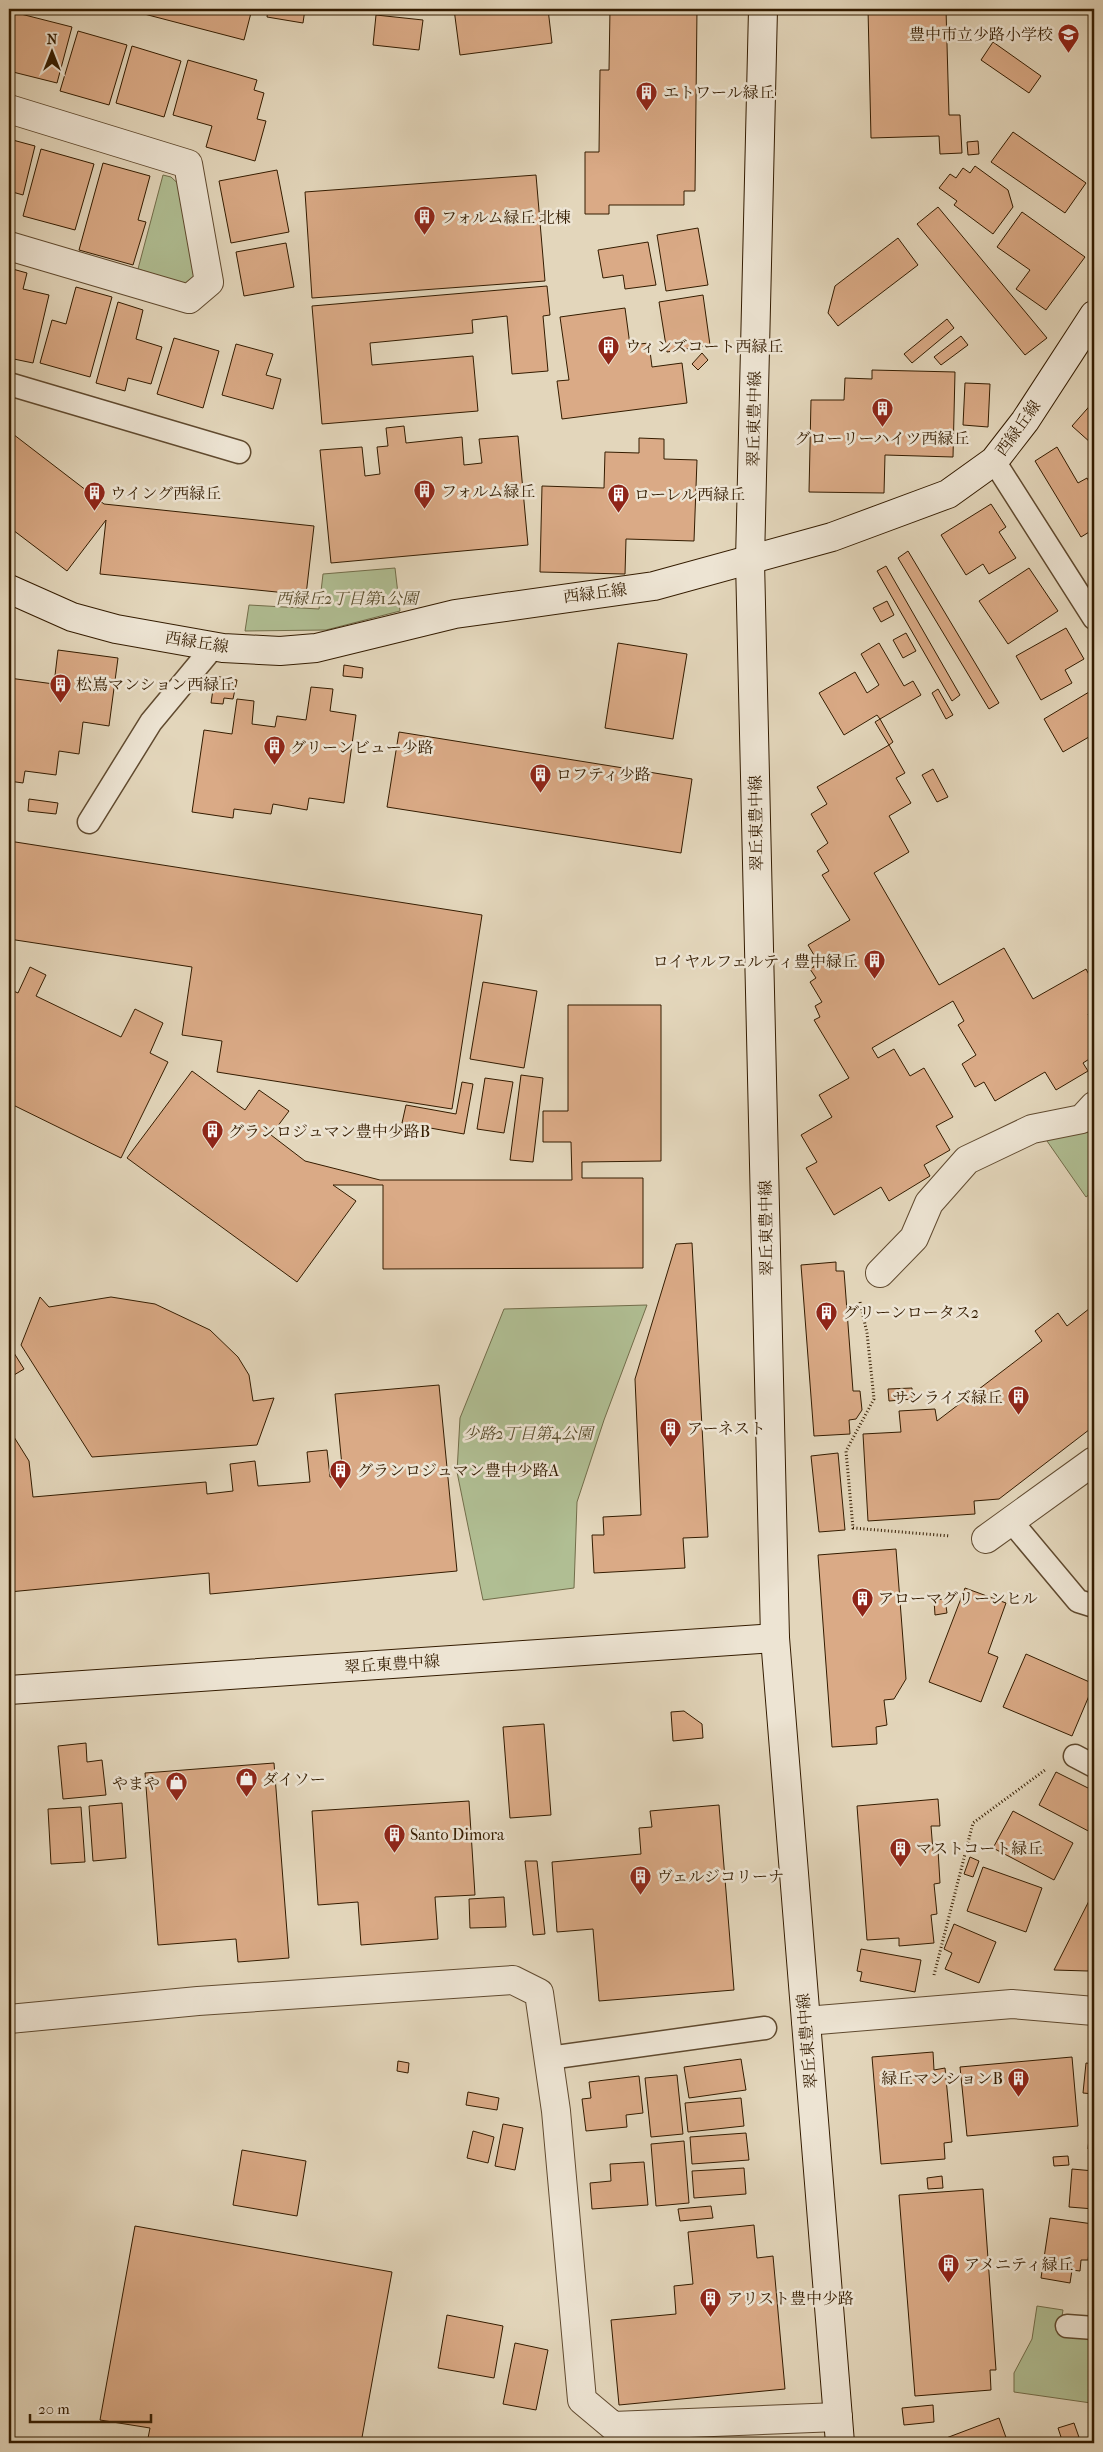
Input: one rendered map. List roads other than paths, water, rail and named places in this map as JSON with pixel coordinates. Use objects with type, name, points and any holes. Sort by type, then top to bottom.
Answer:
[{"type":"street","name":"翠丘東豊中線","points":[[763,9],[750,561],[775,1638],[839,2430]]},
{"type":"street","points":[[9,109],[188,164],[209,282],[189,300],[9,246]]},
{"type":"street","name":"西緑丘線","points":[[9,589],[38,603],[81,619],[116,629],[214,646],[280,651],[316,648],[455,614],[654,586],[832,537],[948,494],[994,462],[1025,421],[1094,315]]},
{"type":"street","points":[[880,1272],[914,1238],[929,1203],[967,1160],[1032,1129],[1082,1119],[1094,1106]]},
{"type":"street","points":[[986,1539],[1094,1462]]},
{"type":"street","name":"翠丘東豊中線","points":[[9,1690],[775,1638]]},
{"type":"street","points":[[9,2019],[198,2001],[513,1980],[539,1993],[556,2111],[582,2400],[613,2426],[839,2430]]},
{"type":"street","points":[[806,2021],[1012,2004],[1094,2012]]},
{"type":"lane","points":[[9,384],[239,452]]},
{"type":"lane","points":[[994,462],[1094,618]]},
{"type":"lane","points":[[89,822],[151,722],[214,646]]},
{"type":"lane","points":[[1011,1521],[1078,1601],[1094,1606]]},
{"type":"lane","points":[[549,2058],[765,2028]]},
{"type":"lane","points":[[1067,2326],[1094,2328]]},
{"type":"place","name":"豊中市立少路小学校","points":[[1069,53]]},
{"type":"place","name":"エトワール緑丘","points":[[647,111]]},
{"type":"place","name":"フォルム緑丘 北棟","points":[[425,236]]},
{"type":"place","name":"ウィンズコート西緑丘","points":[[609,365]]},
{"type":"place","name":"グローリーハイツ西緑丘","points":[[882,428]]},
{"type":"place","name":"フォルム緑丘","points":[[425,510]]},
{"type":"place","name":"ウイング西緑丘","points":[[94,512]]},
{"type":"place","name":"ローレル西緑丘","points":[[618,513]]},
{"type":"place","name":"松嶌マンション西緑丘","points":[[60,703]]},
{"type":"place","name":"グリーンビュー少路","points":[[274,766]]},
{"type":"place","name":"ロフティ少路","points":[[540,793]]},
{"type":"place","name":"ロイヤルフェルティ豊中緑丘","points":[[874,980]]},
{"type":"place","name":"グランロジュマン豊中少路B","points":[[212,1150]]},
{"type":"place","name":"グリーンロータス2","points":[[827,1331]]},
{"type":"place","name":"サンライズ緑丘","points":[[1019,1416]]},
{"type":"place","name":"アーネスト","points":[[671,1447]]},
{"type":"place","name":"グランロジュマン豊中少路A","points":[[341,1489]]},
{"type":"place","name":"アローマグリーンヒル","points":[[862,1617]]},
{"type":"place","name":"ダイソー","points":[[246,1798]]},
{"type":"place","name":"やまや","points":[[176,1802]]},
{"type":"place","name":"Santo Dimora","points":[[394,1853]]},
{"type":"place","name":"マストコート緑丘","points":[[900,1867]]},
{"type":"place","name":"ヴェルジコリーナ","points":[[641,1895]]},
{"type":"place","name":"緑丘マンションB","points":[[1019,2097]]},
{"type":"place","name":"アメニティ緑丘","points":[[948,2283]]},
{"type":"place","name":"アリスト豊中少路","points":[[711,2317]]},
{"type":"park label","name":"西緑丘2丁目第1公園","points":[[347,598]]},
{"type":"park label","name":"少路2丁目第4公園","points":[[528,1433]]}]
